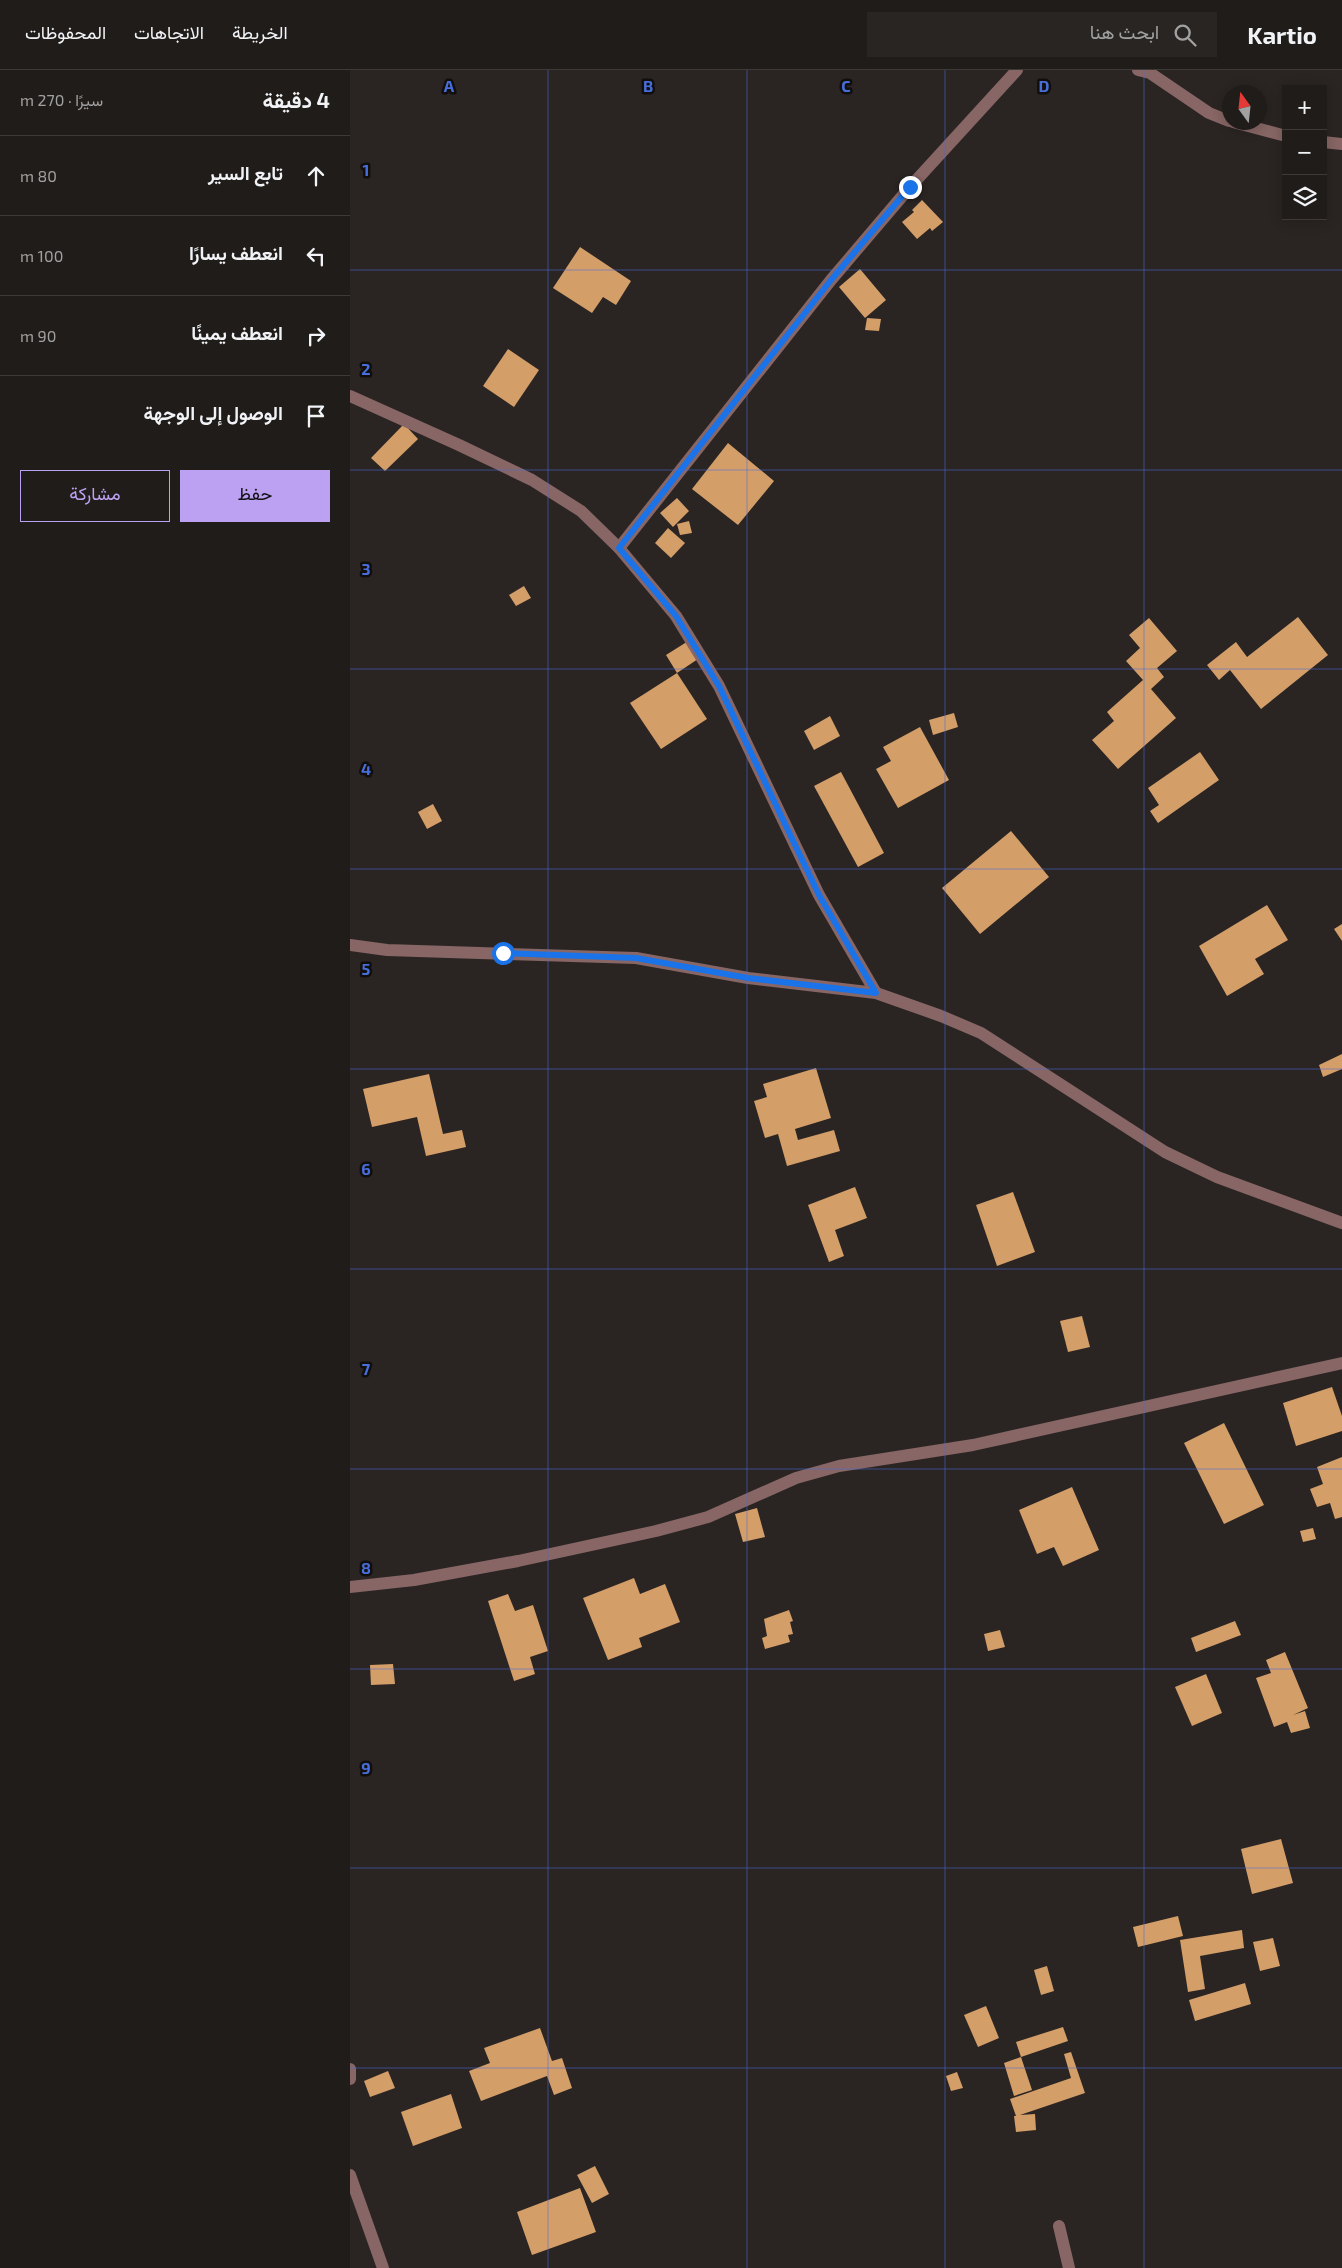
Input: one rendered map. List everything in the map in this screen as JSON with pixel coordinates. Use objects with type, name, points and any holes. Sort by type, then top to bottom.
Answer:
[{"type":"street","points":[[619,548],[831,280],[910,187],[1017,70]]},
{"type":"street","points":[[1138,70],[1150,74],[1208,113],[1222,118]]},
{"type":"street","points":[[1263,130],[1282,135]]},
{"type":"street","points":[[1327,142],[1342,144]]},
{"type":"street","points":[[350,396],[459,444],[532,480],[581,511],[619,548],[676,616],[719,686],[819,895],[876,993]]},
{"type":"street","points":[[350,945],[387,950],[636,958],[748,978],[876,993],[941,1016],[981,1033],[1174,1156],[1217,1177],[1342,1223]]},
{"type":"street","points":[[350,1587],[414,1580],[518,1561],[656,1531],[708,1517],[796,1478],[839,1466],[973,1445],[1342,1363]]},
{"type":"street","points":[[350,2069],[350,2079]]},
{"type":"street","points":[[350,2175],[383,2268]]},
{"type":"street","points":[[1059,2226],[1070,2268]]},
{"type":"building","points":[[922,200],[943,222],[932,231],[930,228],[917,239],[902,222],[914,212],[912,210]]},
{"type":"building","points":[[580,247],[631,281],[616,305],[603,297],[592,313],[553,288]]},
{"type":"building","points":[[860,269],[886,300],[865,318],[839,287]]},
{"type":"building","points":[[867,318],[881,319],[879,331],[865,330]]},
{"type":"building","points":[[508,349],[539,370],[514,407],[483,386]]},
{"type":"building","points":[[404,424],[418,439],[385,471],[371,458]]},
{"type":"building","points":[[728,443],[774,481],[738,525],[692,489]]},
{"type":"building","points":[[677,498],[689,511],[673,527],[660,513]]},
{"type":"building","points":[[689,521],[692,533],[680,535],[677,524]]},
{"type":"building","points":[[668,528],[685,543],[671,558],[655,543]]},
{"type":"building","points":[[524,586],[531,598],[516,606],[509,595]]},
{"type":"building","points":[[1298,617],[1328,655],[1261,709],[1230,670],[1219,680],[1207,665],[1236,642],[1247,657]]},
{"type":"building","points":[[1149,618],[1177,651],[1157,668],[1164,677],[1151,689],[1176,718],[1118,769],[1092,740],[1114,721],[1107,712],[1143,680],[1126,661],[1140,648],[1129,635]]},
{"type":"building","points":[[693,638],[704,655],[677,673],[666,655]]},
{"type":"building","points":[[677,673],[707,719],[661,749],[630,703]]},
{"type":"building","points":[[954,713],[958,727],[933,735],[929,720]]},
{"type":"building","points":[[830,716],[840,736],[814,750],[804,731]]},
{"type":"building","points":[[920,727],[949,780],[898,808],[876,769],[891,761],[883,747]]},
{"type":"building","points":[[1200,752],[1219,780],[1158,823],[1150,811],[1159,805],[1148,788]]},
{"type":"building","points":[[841,772],[884,853],[858,867],[814,786]]},
{"type":"building","points":[[433,804],[442,821],[427,829],[418,812]]},
{"type":"building","points":[[1011,831],[1049,877],[980,934],[942,888]]},
{"type":"building","points":[[1267,905],[1288,940],[1255,959],[1264,974],[1227,996],[1199,946]]},
{"type":"building","points":[[1342,924],[1342,941],[1334,929]]},
{"type":"building","points":[[1342,1054],[1342,1069],[1323,1077],[1319,1065]]},
{"type":"building","points":[[816,1068],[831,1118],[795,1129],[798,1140],[834,1130],[840,1151],[787,1166],[778,1134],[765,1138],[754,1101],[767,1097],[763,1084]]},
{"type":"building","points":[[429,1074],[443,1134],[462,1130],[466,1147],[426,1156],[417,1117],[372,1127],[363,1089]]},
{"type":"building","points":[[855,1187],[867,1218],[835,1230],[844,1256],[829,1262],[808,1205]]},
{"type":"building","points":[[1013,1192],[1035,1252],[997,1266],[976,1205]]},
{"type":"building","points":[[1082,1316],[1090,1347],[1068,1352],[1060,1321]]},
{"type":"building","points":[[1332,1387],[1342,1416],[1342,1431],[1296,1446],[1283,1403]]},
{"type":"building","points":[[1224,1423],[1264,1505],[1224,1524],[1184,1443]]},
{"type":"building","points":[[1342,1457],[1342,1517],[1335,1519],[1330,1503],[1317,1507],[1310,1489],[1323,1484],[1317,1467]]},
{"type":"building","points":[[1072,1487],[1099,1550],[1063,1566],[1054,1547],[1037,1554],[1019,1510]]},
{"type":"building","points":[[757,1508],[765,1537],[743,1542],[735,1514]]},
{"type":"building","points":[[1313,1528],[1316,1539],[1303,1542],[1300,1531]]},
{"type":"building","points":[[634,1578],[640,1594],[665,1584],[680,1622],[639,1638],[642,1647],[608,1660],[583,1598]]},
{"type":"building","points":[[508,1594],[515,1611],[533,1605],[548,1651],[530,1657],[535,1674],[514,1681],[488,1601]]},
{"type":"building","points":[[789,1610],[793,1621],[790,1622],[793,1634],[788,1635],[790,1642],[765,1649],[762,1638],[767,1636],[764,1619]]},
{"type":"building","points":[[1235,1621],[1241,1635],[1196,1652],[1191,1638]]},
{"type":"building","points":[[1000,1630],[1005,1647],[988,1651],[984,1634]]},
{"type":"building","points":[[1285,1652],[1308,1708],[1293,1715],[1305,1711],[1310,1728],[1291,1733],[1287,1722],[1274,1727],[1256,1678],[1271,1673],[1266,1660]]},
{"type":"building","points":[[393,1664],[395,1684],[371,1685],[370,1665]]},
{"type":"building","points":[[1206,1674],[1222,1713],[1192,1726],[1175,1687]]},
{"type":"building","points":[[1281,1839],[1293,1883],[1252,1894],[1241,1849]]},
{"type":"building","points":[[1178,1916],[1183,1936],[1138,1947],[1133,1927]]},
{"type":"building","points":[[1242,1930],[1244,1948],[1200,1956],[1205,1989],[1188,1992],[1180,1940]]},
{"type":"building","points":[[1273,1938],[1280,1966],[1260,1971],[1253,1942]]},
{"type":"building","points":[[1047,1966],[1054,1991],[1041,1995],[1034,1970]]},
{"type":"building","points":[[1245,1983],[1251,2004],[1195,2021],[1189,2000]]},
{"type":"building","points":[[986,2006],[999,2038],[978,2047],[964,2015]]},
{"type":"building","points":[[1063,2027],[1068,2041],[1021,2057],[1016,2042]]},
{"type":"building","points":[[540,2028],[552,2061],[562,2058],[572,2088],[554,2095],[547,2076],[481,2101],[469,2071],[490,2063],[484,2048]]},
{"type":"building","points":[[1071,2052],[1085,2093],[1020,2115],[1035,2114],[1036,2130],[1016,2132],[1014,2116],[1016,2116],[1010,2099],[1071,2078],[1064,2054]]},
{"type":"building","points":[[1021,2057],[1032,2090],[1014,2096],[1004,2063]]},
{"type":"building","points":[[388,2071],[395,2088],[370,2097],[364,2081]]},
{"type":"building","points":[[957,2072],[963,2088],[951,2091],[946,2076]]},
{"type":"building","points":[[451,2094],[462,2128],[413,2146],[401,2112]]},
{"type":"building","points":[[595,2166],[609,2194],[592,2203],[577,2175]]},
{"type":"building","points":[[580,2188],[596,2232],[532,2255],[517,2212]]},
{"type":"route","points":[[503,953],[636,958],[748,978],[876,993],[819,895],[746,746],[719,686],[676,616],[619,548],[831,280],[910,187]]}]
